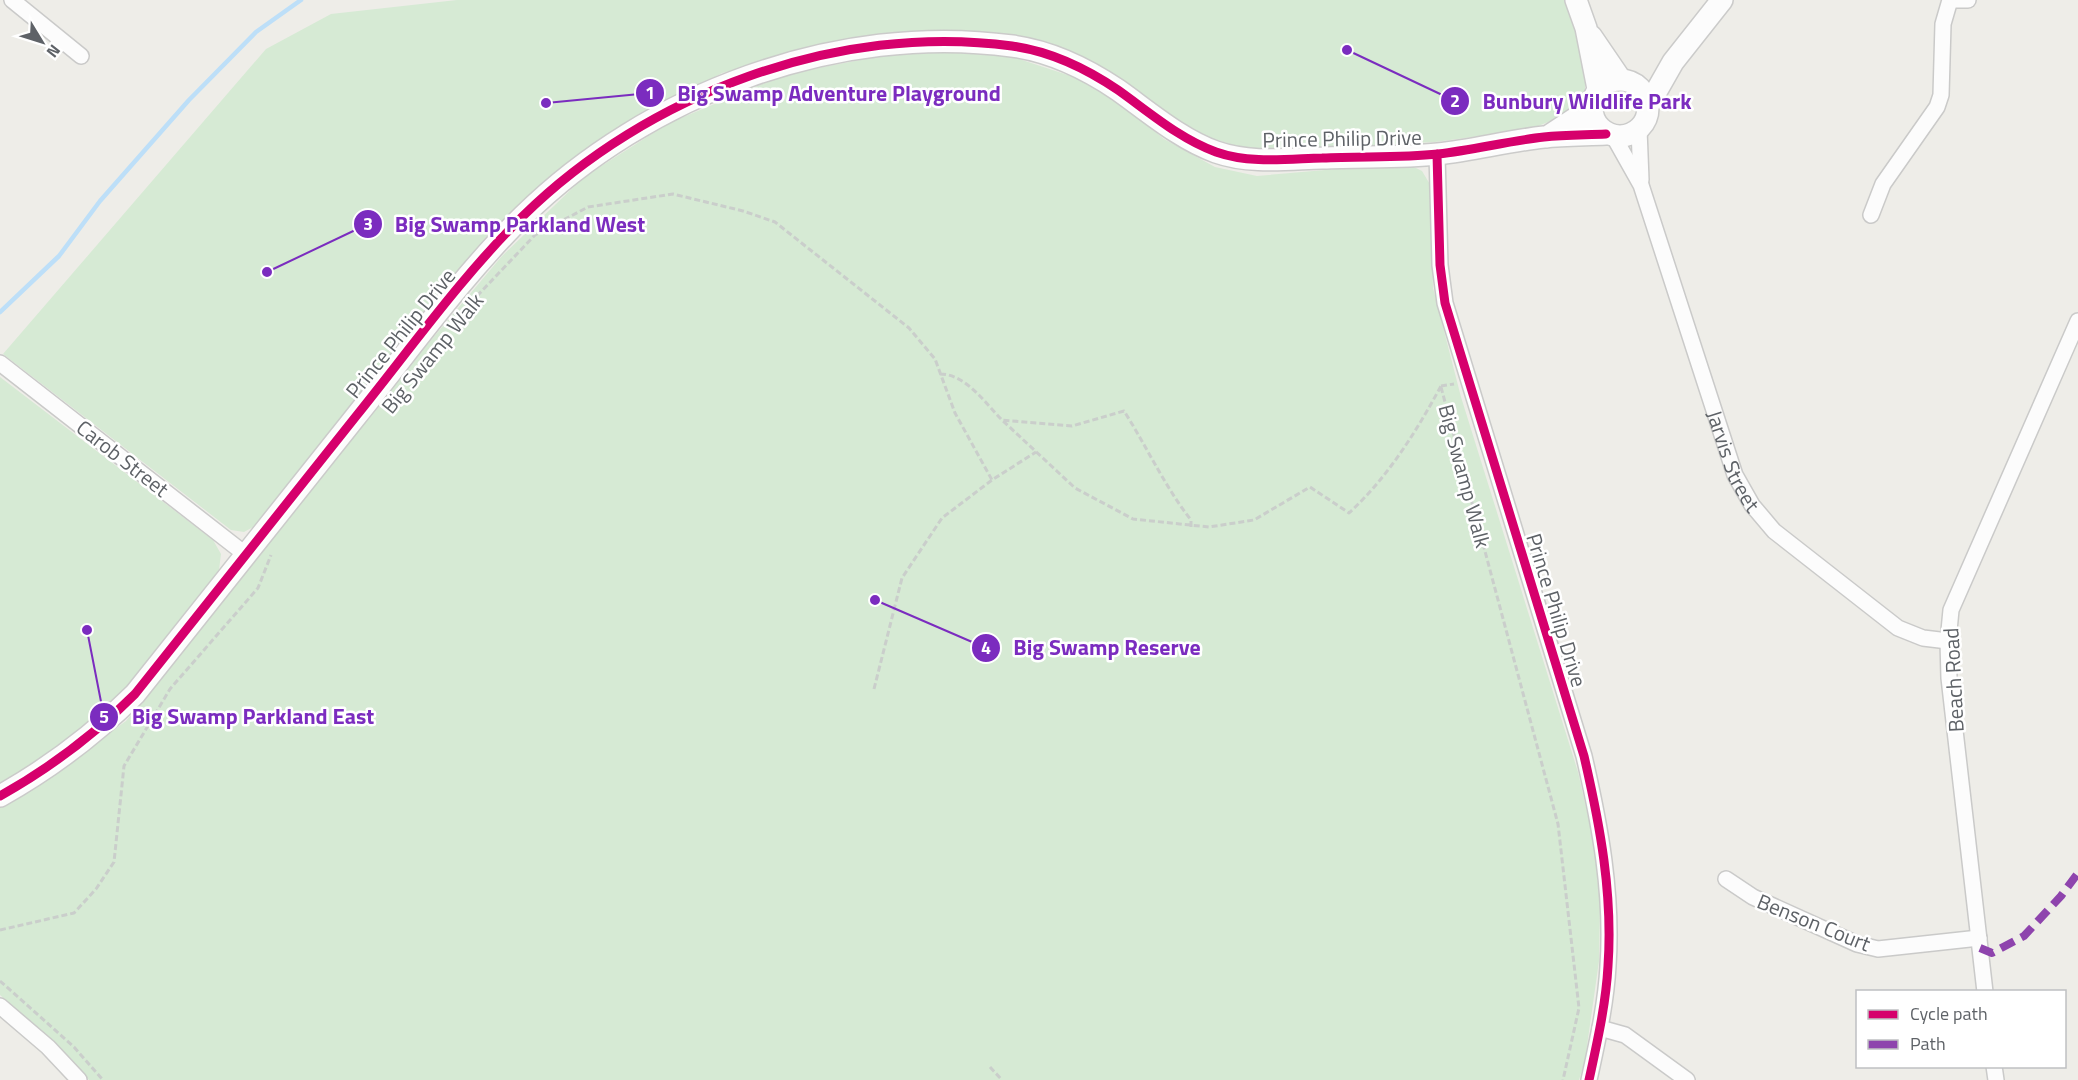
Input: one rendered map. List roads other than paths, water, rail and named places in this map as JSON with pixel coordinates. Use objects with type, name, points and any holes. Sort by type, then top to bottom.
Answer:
[{"type":"street","points":[[12,0],[81,56]]},
{"type":"street","points":[[1575,0],[1586,28],[1595,123],[1610,135],[1623,137],[1639,129],[1648,115],[1648,106],[1642,90],[1628,82],[1586,28]]},
{"type":"street","points":[[1648,106],[1672,62],[1722,0]]},
{"type":"street","points":[[1871,215],[1882,184],[1930,117],[1941,96],[1943,24],[1952,0],[1968,0]]},
{"type":"street","name":"Prince Philip Drive","points":[[0,796],[37,774],[102,728],[135,694],[417,340],[525,214],[606,149],[660,117],[722,87],[783,64],[896,43],[943,40],[1020,47],[1085,70],[1172,129],[1217,152],[1259,160],[1437,154],[1546,137],[1610,135]]},
{"type":"street","points":[[1594,98],[1605,84],[1628,82],[1672,62]]},
{"type":"street","name":"Prince Philip Drive","points":[[1546,137],[1594,98]]},
{"type":"street","name":"Jarvis Street","points":[[1639,129],[1641,185]]},
{"type":"street","name":"Jarvis Street","points":[[1610,135],[1641,185],[1735,475],[1752,505],[1774,531],[1898,628],[1923,638],[1948,641]]},
{"type":"street","name":"Prince Philip Drive","points":[[1437,154],[1440,265],[1444,303],[1584,756],[1601,829],[1608,892],[1608,966],[1600,1028],[1589,1080]]},
{"type":"street","name":"Beach Road","points":[[1985,990],[1949,678],[1948,641],[1951,610],[2078,321]]},
{"type":"street","name":"Carob Street","points":[[0,363],[245,554]]},
{"type":"street","name":"Benson Court","points":[[1726,879],[1753,897],[1857,944],[1878,949],[1979,938]]},
{"type":"street","points":[[0,1006],[48,1047],[79,1080]]},
{"type":"street","points":[[1600,1028],[1625,1035],[1687,1080]]},
{"type":"waterway","points":[[0,312],[59,256],[100,201],[189,100],[256,32],[301,0]]},
{"type":"place","name":"Bunbury Wildlife Park","points":[[1347,50]]},
{"type":"place","name":"Big Swamp Adventure Playground","points":[[546,103]]},
{"type":"place","name":"Big Swamp Parkland West","points":[[267,272]]},
{"type":"place","name":"Big Swamp Reserve","points":[[875,600]]},
{"type":"place","name":"Big Swamp Parkland East","points":[[87,630]]}]
